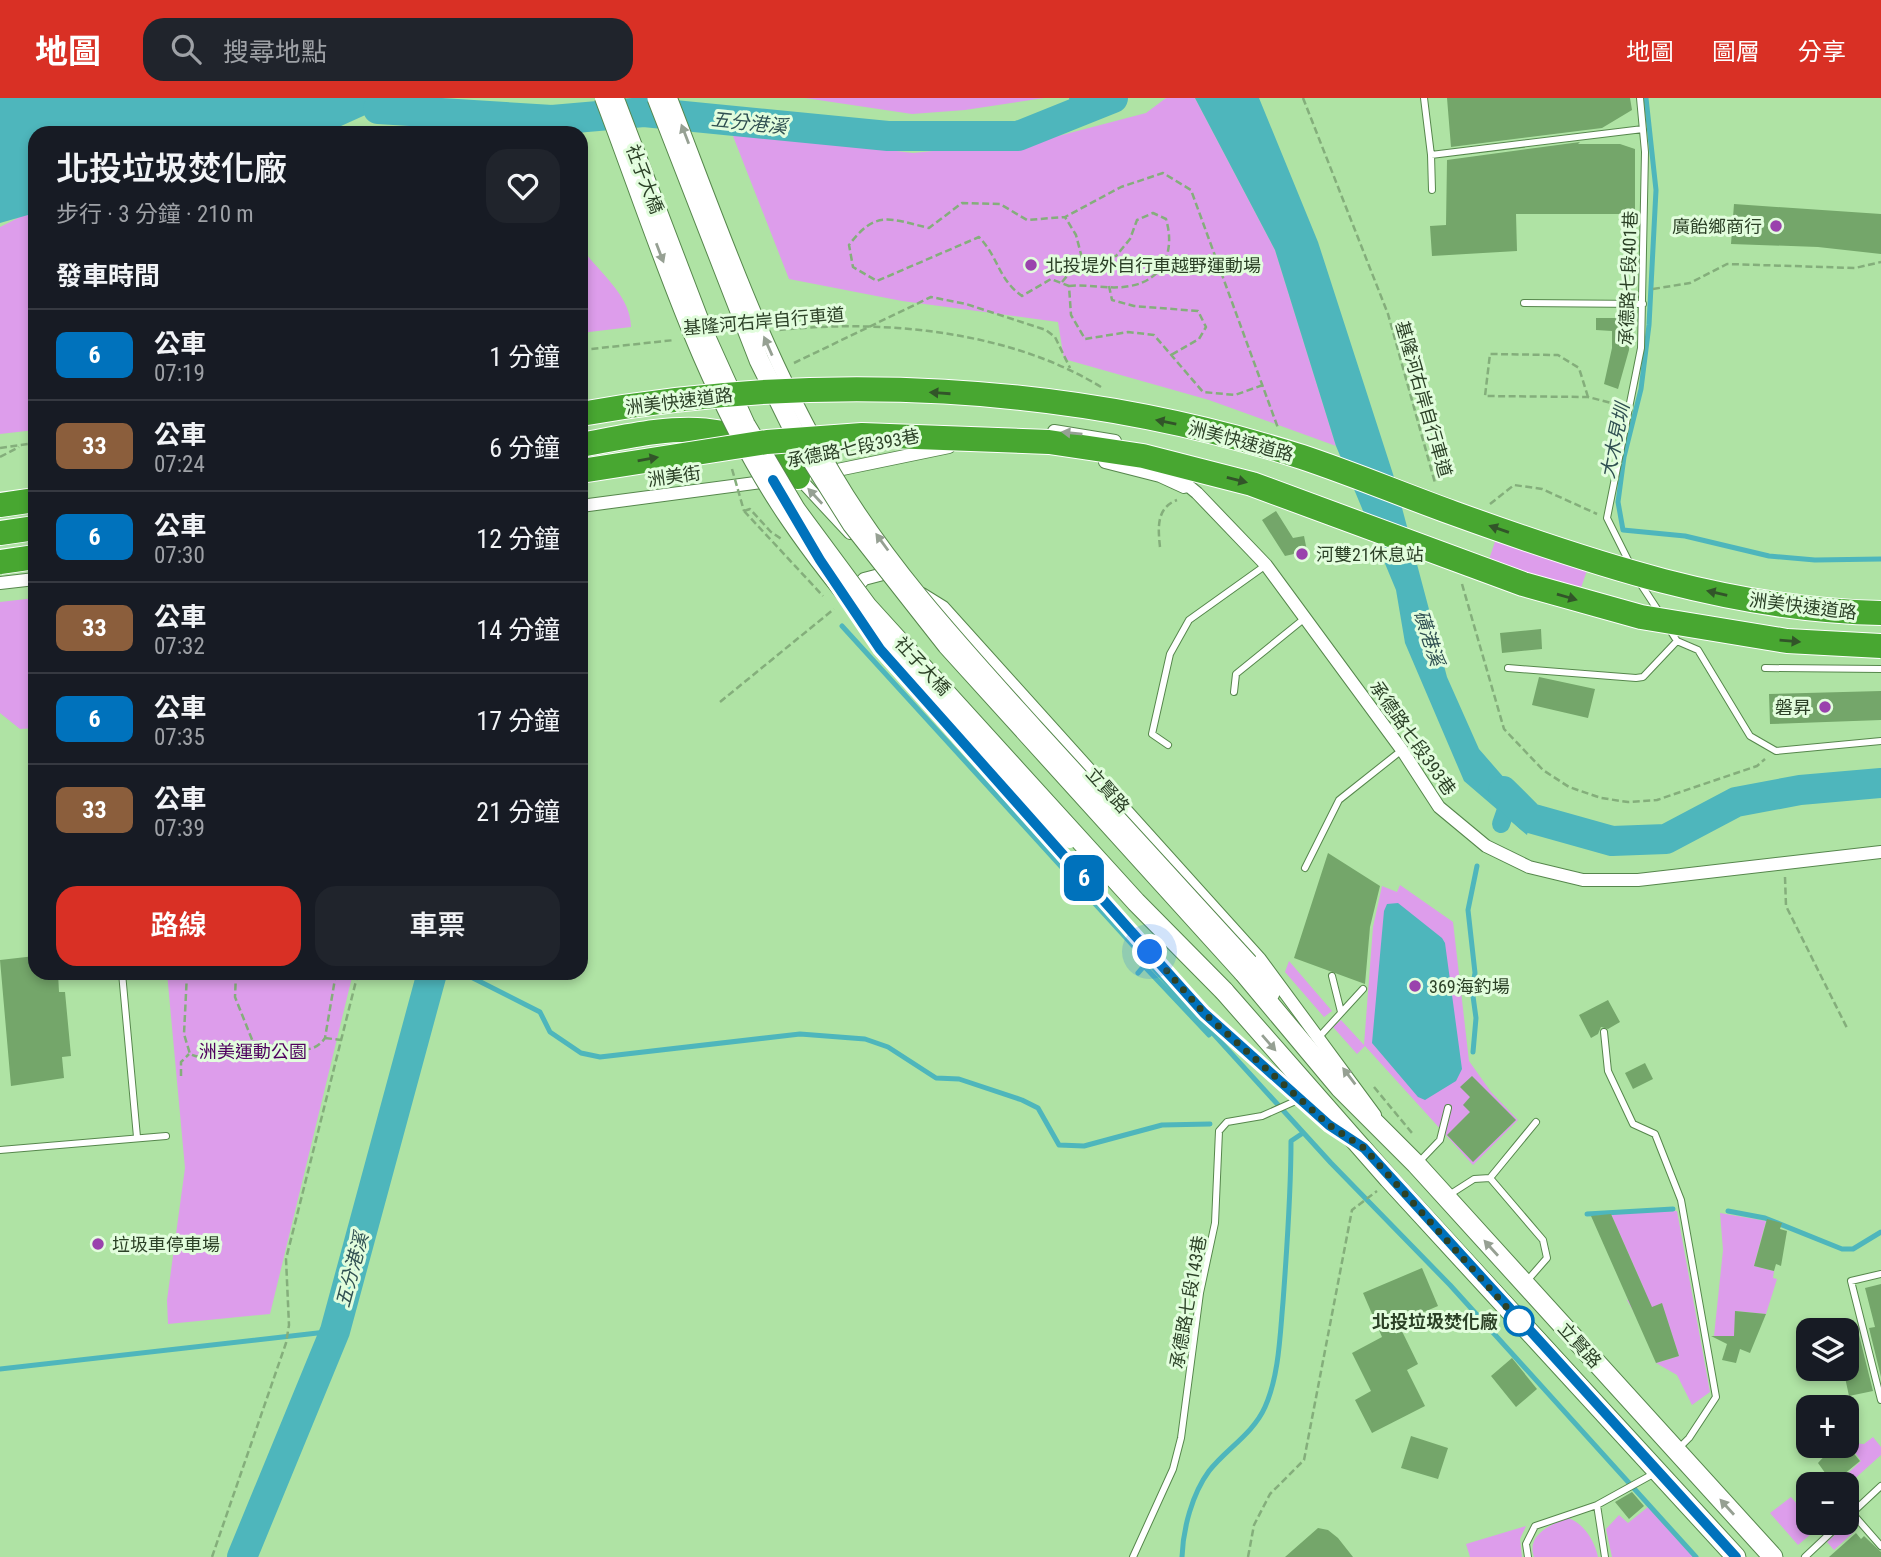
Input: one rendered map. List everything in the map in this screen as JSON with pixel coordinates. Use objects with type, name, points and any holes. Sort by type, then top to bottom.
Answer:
[{"type":"highway","name":"洲美快速道路","points":[[588,413],[695,397],[797,390],[924,391],[1120,412],[1197,428],[1303,457],[1455,514],[1621,569],[1770,606],[1881,613]]},
{"type":"highway","points":[[588,444],[687,428],[710,429],[738,436],[782,460],[798,477]]},
{"type":"highway","points":[[636,435],[691,436],[720,443],[745,454],[773,480]]},
{"type":"highway","name":"洲美快速道路","points":[[588,470],[767,442],[862,435],[1049,442],[1143,456],[1252,484],[1523,584],[1641,617],[1787,641],[1881,646]]},
{"type":"highway","points":[[0,505],[28,501]]},
{"type":"highway","points":[[0,533],[28,529]]},
{"type":"highway","points":[[0,562],[28,558]]},
{"type":"street","points":[[601,98],[691,335],[734,430],[785,517],[857,613],[1045,819],[1136,902]]},
{"type":"street","name":"社子大橋","points":[[614,98],[703,331],[745,424],[796,510],[867,606],[1136,902],[1224,991]]},
{"type":"street","name":"社子大橋","points":[[657,98],[759,360],[796,435],[852,524],[947,645],[1247,967]]},
{"type":"street","points":[[671,98],[757,323],[798,408],[838,478],[909,579],[956,638],[1247,967]]},
{"type":"street","name":"承德路七段393巷","points":[[773,480],[1043,432],[1088,434],[1116,441],[1145,454],[1172,471],[1197,493],[1266,565],[1402,750],[1439,807],[1486,846],[1529,867],[1584,880],[1638,880],[1881,852]]},
{"type":"street","name":"承德路七段393巷","points":[[940,449],[1073,456],[1160,476],[1197,493]]},
{"type":"street","name":"立賢路","points":[[798,477],[887,573],[943,607],[1260,959],[1340,1088],[1416,1164],[1773,1557]]},
{"type":"street","name":"立賢路","points":[[773,480],[820,560],[880,649],[1204,1013],[1329,1125],[1364,1148]]},
{"type":"street","name":"洲美街","points":[[588,505],[773,480]]},
{"type":"street","points":[[847,598],[864,579],[887,573]]},
{"type":"street","points":[[0,583],[28,580]]},
{"type":"street","name":"立賢路","points":[[1247,967],[1311,1038]]},
{"type":"street","name":"立賢路","points":[[1224,991],[1390,1179],[1736,1557]]},
{"type":"street","points":[[1493,1292],[1519,1278]]},
{"type":"lane","points":[[1424,98],[1432,190]]},
{"type":"lane","name":"承德路七段401巷","points":[[1607,518],[1641,348],[1643,130],[1640,98]]},
{"type":"lane","points":[[1431,155],[1643,130]]},
{"type":"lane","points":[[1524,303],[1643,304]]},
{"type":"lane","points":[[1607,518],[1636,576],[1677,641],[1698,650],[1750,736],[1776,751],[1881,741]]},
{"type":"lane","points":[[1168,746],[1152,734],[1170,654],[1189,620],[1266,565]]},
{"type":"lane","points":[[1234,692],[1236,674],[1306,617]]},
{"type":"lane","points":[[1508,668],[1643,677],[1677,641]]},
{"type":"lane","points":[[1765,668],[1881,669]]},
{"type":"lane","points":[[1305,867],[1339,800],[1402,750]]},
{"type":"lane","points":[[1332,976],[1341,1012]]},
{"type":"lane","points":[[123,980],[138,1137]]},
{"type":"lane","points":[[1311,1038],[1363,989]]},
{"type":"lane","points":[[1604,1032],[1608,1071],[1633,1124],[1655,1134],[1681,1200],[1712,1371],[1716,1397],[1689,1438],[1676,1451]]},
{"type":"lane","name":"承德路七段143巷","points":[[1133,1557],[1173,1469],[1181,1438],[1200,1293],[1216,1223],[1219,1130],[1227,1122],[1262,1116],[1300,1099]]},
{"type":"lane","points":[[1416,1164],[1440,1139],[1448,1108]]},
{"type":"lane","points":[[1446,1198],[1467,1182],[1490,1178],[1536,1122]]},
{"type":"lane","points":[[0,1150],[166,1136]]},
{"type":"lane","points":[[1490,1178],[1543,1240],[1547,1258],[1519,1278]]},
{"type":"lane","points":[[1881,1274],[1851,1281],[1881,1399]]},
{"type":"lane","points":[[1528,1557],[1526,1544],[1535,1526],[1597,1505],[1657,1472]]},
{"type":"lane","points":[[1859,1506],[1881,1486]]},
{"type":"lane","points":[[1597,1505],[1605,1557]]},
{"type":"lane","points":[[1859,1521],[1881,1546]]},
{"type":"lane","points":[[1805,1557],[1828,1535]]},
{"type":"path","name":"基隆河右岸自行車道","points":[[1303,98],[1388,314],[1435,483]]},
{"type":"path","points":[[1061,283],[1082,258],[1116,256],[1130,239],[1137,220],[1153,213],[1166,219],[1171,246],[1165,264],[1153,276],[1130,286],[1069,286],[1061,283],[1051,279],[1022,296],[1005,285],[992,250],[979,237],[877,281],[853,267],[849,245],[863,226],[879,218],[929,228],[961,204],[1000,204],[1027,220],[1065,216],[1121,187],[1163,173],[1191,190],[1281,435]]},
{"type":"path","points":[[1065,216],[1076,235],[1082,258]]},
{"type":"path","points":[[1643,291],[1690,283],[1727,264],[1855,268],[1881,261]]},
{"type":"path","points":[[1069,286],[1071,315],[1085,339],[1128,332],[1154,335],[1203,392],[1235,396],[1263,385]]},
{"type":"path","points":[[1109,286],[1112,300],[1134,306],[1198,311],[1206,327],[1199,339],[1170,355]]},
{"type":"path","name":"基隆河右岸自行車道","points":[[772,330],[826,325],[897,326],[974,340],[1070,368],[1055,338],[1046,330],[966,304],[931,297],[787,367]]},
{"type":"path","name":"基隆河右岸自行車道","points":[[588,348],[676,340]]},
{"type":"path","points":[[1588,397],[1579,368],[1558,355],[1490,354],[1485,396],[1588,397],[1629,407]]},
{"type":"path","points":[[0,448],[28,444]]},
{"type":"path","points":[[0,457],[22,445]]},
{"type":"path","points":[[1486,508],[1514,485],[1542,489],[1607,518]]},
{"type":"path","points":[[1160,547],[1158,521],[1169,503],[1197,493]]},
{"type":"path","points":[[771,532],[750,509],[744,511],[822,596]]},
{"type":"path","points":[[1460,576],[1504,729],[1543,770],[1569,787],[1601,798],[1628,802],[1657,800],[1758,766],[1776,751]]},
{"type":"path","points":[[720,702],[847,598]]},
{"type":"path","points":[[1785,864],[1786,906],[1847,1028]]},
{"type":"path","points":[[187,980],[184,1034],[190,1054],[198,1058],[219,1055],[253,1042],[310,1049],[319,1046],[324,1038],[334,980]]},
{"type":"path","points":[[236,980],[235,997],[253,1042]]},
{"type":"path","points":[[212,1557],[289,1325],[286,1259],[356,980]]},
{"type":"path","points":[[324,1038],[341,1040]]},
{"type":"path","points":[[181,1076],[181,1062],[190,1054]]},
{"type":"path","points":[[1248,1557],[1254,1525],[1270,1494],[1304,1460],[1352,1210],[1390,1179]]},
{"type":"green space","points":[[805,98],[1044,98],[965,110],[912,114]]},
{"type":"green space","name":"北投堤外自行車越野運動場","points":[[1166,98],[1195,98],[1275,250],[1336,446],[1209,400],[1064,359],[1058,322],[902,301],[789,279],[731,131],[913,153],[1043,140],[1146,113]]},
{"type":"green space","points":[[26,214],[28,431],[0,434],[0,227]]},
{"type":"green space","points":[[588,256],[620,294],[630,315],[631,327],[588,332]]},
{"type":"green space","points":[[1501,524],[1592,556],[1573,611],[1482,580]]},
{"type":"green space","points":[[28,599],[28,728],[20,729],[0,713],[0,602]]},
{"type":"green space","name":"369海釣場","points":[[1400,885],[1453,922],[1469,1061],[1491,1092],[1518,1120],[1473,1165],[1365,1046],[1357,1054],[1333,1027],[1341,1020],[1364,1045],[1373,927],[1382,886],[1397,892]]},
{"type":"green space","points":[[1289,961],[1332,1011],[1324,1017],[1285,972]]},
{"type":"green space","name":"洲美運動公園","points":[[168,980],[351,980],[270,1314],[168,1324],[167,1300],[185,1168]]},
{"type":"green space","points":[[1677,1211],[1710,1392],[1692,1405],[1677,1375],[1656,1363],[1679,1356],[1662,1304],[1635,1314],[1627,1300],[1645,1291],[1611,1214]]},
{"type":"green space","points":[[1720,1213],[1766,1221],[1754,1266],[1774,1271],[1773,1278],[1777,1279],[1766,1314],[1736,1311],[1734,1336],[1714,1336],[1723,1250]]},
{"type":"green space","points":[[1873,1437],[1881,1447],[1881,1455],[1859,1475],[1859,1472],[1849,1472],[1861,1461],[1859,1444],[1864,1444]]},
{"type":"green space","points":[[1791,1497],[1796,1503],[1796,1535],[1810,1535],[1798,1545],[1770,1513]]},
{"type":"green space","points":[[1648,1507],[1694,1557],[1612,1557],[1606,1529],[1619,1515],[1628,1523]]},
{"type":"green space","points":[[1568,1518],[1579,1524],[1588,1534],[1598,1557],[1534,1557],[1532,1549],[1537,1537],[1548,1527]]},
{"type":"green space","points":[[1526,1526],[1520,1539],[1522,1557],[1470,1557],[1466,1544]]},
{"type":"green space","points":[[1835,1535],[1851,1535],[1834,1550],[1827,1542]]},
{"type":"water","points":[[0,98],[403,98],[341,126],[28,126],[28,215],[0,223]]},
{"type":"water","points":[[1069,98],[1126,98],[1078,126]]},
{"type":"water","points":[[1195,98],[1259,98],[1318,242],[1393,474],[1447,677],[1479,749],[1533,811],[1527,835],[1464,781],[1405,643],[1396,590],[1336,446],[1275,250]]},
{"type":"water","points":[[1398,903],[1445,943],[1462,1069],[1456,1081],[1425,1100],[1418,1097],[1372,1043],[1384,911],[1387,904]]},
{"type":"building","points":[[1447,98],[1630,98],[1632,110],[1602,128],[1451,147]]},
{"type":"building","points":[[1580,142],[1578,144],[1620,144],[1635,149],[1635,214],[1516,214],[1517,251],[1432,256],[1430,226],[1446,225],[1447,160]]},
{"type":"building","points":[[1734,204],[1881,214],[1881,254],[1818,247],[1731,244]]},
{"type":"building","points":[[1596,318],[1629,318],[1629,350],[1618,389],[1604,384],[1612,348],[1612,331],[1596,330]]},
{"type":"building","points":[[1276,511],[1293,538],[1304,536],[1307,551],[1285,556],[1262,520]]},
{"type":"building","points":[[1541,629],[1542,649],[1502,653],[1500,633]]},
{"type":"building","points":[[1539,677],[1595,689],[1588,718],[1532,705]]},
{"type":"building","name":"磐昇","points":[[1881,691],[1881,720],[1770,724],[1769,694]]},
{"type":"building","points":[[1328,853],[1380,886],[1370,927],[1365,984],[1294,958]]},
{"type":"building","points":[[28,957],[28,980],[58,980],[59,992],[65,992],[71,1056],[62,1057],[64,1078],[11,1086],[0,960]]},
{"type":"building","points":[[1608,1000],[1620,1022],[1608,1029],[1601,1027],[1598,1034],[1591,1038],[1579,1015]]},
{"type":"building","points":[[1645,1063],[1653,1079],[1633,1089],[1625,1073]]},
{"type":"building","points":[[1472,1076],[1516,1120],[1473,1162],[1447,1135],[1470,1112],[1463,1105],[1470,1097],[1460,1087]]},
{"type":"building","points":[[1611,1214],[1652,1307],[1662,1303],[1679,1356],[1656,1363],[1591,1216]]},
{"type":"building","points":[[1767,1219],[1782,1223],[1780,1229],[1787,1231],[1781,1266],[1776,1264],[1774,1271],[1754,1266]]},
{"type":"building","points":[[1422,1268],[1438,1306],[1398,1323],[1418,1364],[1407,1370],[1425,1406],[1372,1433],[1355,1400],[1371,1391],[1352,1353],[1382,1337],[1363,1293]]},
{"type":"building","points":[[1881,1284],[1881,1377],[1869,1328],[1875,1327],[1865,1288]]},
{"type":"building","points":[[1735,1311],[1766,1314],[1750,1353],[1740,1349],[1736,1363],[1722,1360],[1727,1344],[1711,1336],[1734,1336]]},
{"type":"building","points":[[1859,1335],[1873,1391],[1849,1395],[1846,1381],[1859,1381]]},
{"type":"building","points":[[1512,1358],[1537,1389],[1516,1407],[1491,1376]]},
{"type":"building","points":[[1411,1436],[1448,1448],[1438,1479],[1401,1468]]},
{"type":"building","points":[[1823,1458],[1858,1458],[1860,1461],[1847,1472],[1824,1472],[1818,1463]]},
{"type":"building","points":[[1632,1492],[1644,1506],[1629,1519],[1615,1502]]},
{"type":"building","points":[[1318,1528],[1328,1530],[1338,1538],[1353,1557],[1285,1557]]},
{"type":"building","points":[[1854,1535],[1861,1539],[1864,1536],[1881,1552],[1881,1557],[1829,1557]]},
{"type":"waterway","name":"五分港溪","points":[[378,109],[552,120],[644,112],[888,136],[1018,136],[1113,98]]},
{"type":"waterway","name":"大木見圳","points":[[1646,98],[1656,190],[1649,325],[1641,389],[1624,457],[1618,502],[1623,530],[1685,536],[1769,556],[1815,560],[1881,559]]},
{"type":"waterway","points":[[842,626],[1331,1163],[1450,1285],[1696,1557]]},
{"type":"waterway","name":"磺港溪","points":[[1503,791],[1530,818],[1612,841],[1666,839],[1736,802],[1800,790],[1881,783]]},
{"type":"waterway","points":[[1501,824],[1510,798]]},
{"type":"waterway","points":[[1473,1052],[1476,1018],[1472,989],[1475,973],[1468,910],[1477,866]]},
{"type":"waterway","points":[[1138,973],[1144,966],[1209,1035]]},
{"type":"waterway","name":"五分港溪","points":[[242,1557],[335,1331],[430,980]]},
{"type":"waterway","points":[[477,980],[540,1012],[550,1032],[581,1053],[600,1057],[800,1034],[865,1039],[888,1047],[936,1078],[959,1079],[1038,1108],[1059,1145],[1084,1146],[1162,1125],[1210,1124]]},
{"type":"waterway","points":[[1182,1557],[1190,1512],[1203,1480],[1254,1425],[1270,1395],[1281,1328],[1291,1141],[1303,1133]]},
{"type":"waterway","points":[[1587,1214],[1673,1209]]},
{"type":"waterway","points":[[1728,1211],[1765,1218],[1842,1249],[1853,1249],[1881,1232]]},
{"type":"waterway","points":[[0,1369],[335,1331]]},
{"type":"bus line","name":"6","points":[[773,480],[820,560],[880,649],[1186,993],[1204,1013],[1329,1125],[1364,1148],[1736,1557]]},
{"type":"place","name":"廣飴鄉商行","points":[[1776,226]]},
{"type":"place","name":"北投堤外自行車越野運動場","points":[[1031,265]]},
{"type":"place","name":"河雙21休息站","points":[[1302,554]]},
{"type":"place","name":"磐昇","points":[[1825,707]]},
{"type":"place","name":"369海釣場","points":[[1415,986]]},
{"type":"place","name":"垃圾車停車場","points":[[98,1244]]},
{"type":"place","name":"北投垃圾焚化廠","points":[[1519,1321]]},
{"type":"route","points":[[1150,952],[1204,1013],[1329,1125],[1364,1148],[1519,1321]]}]
